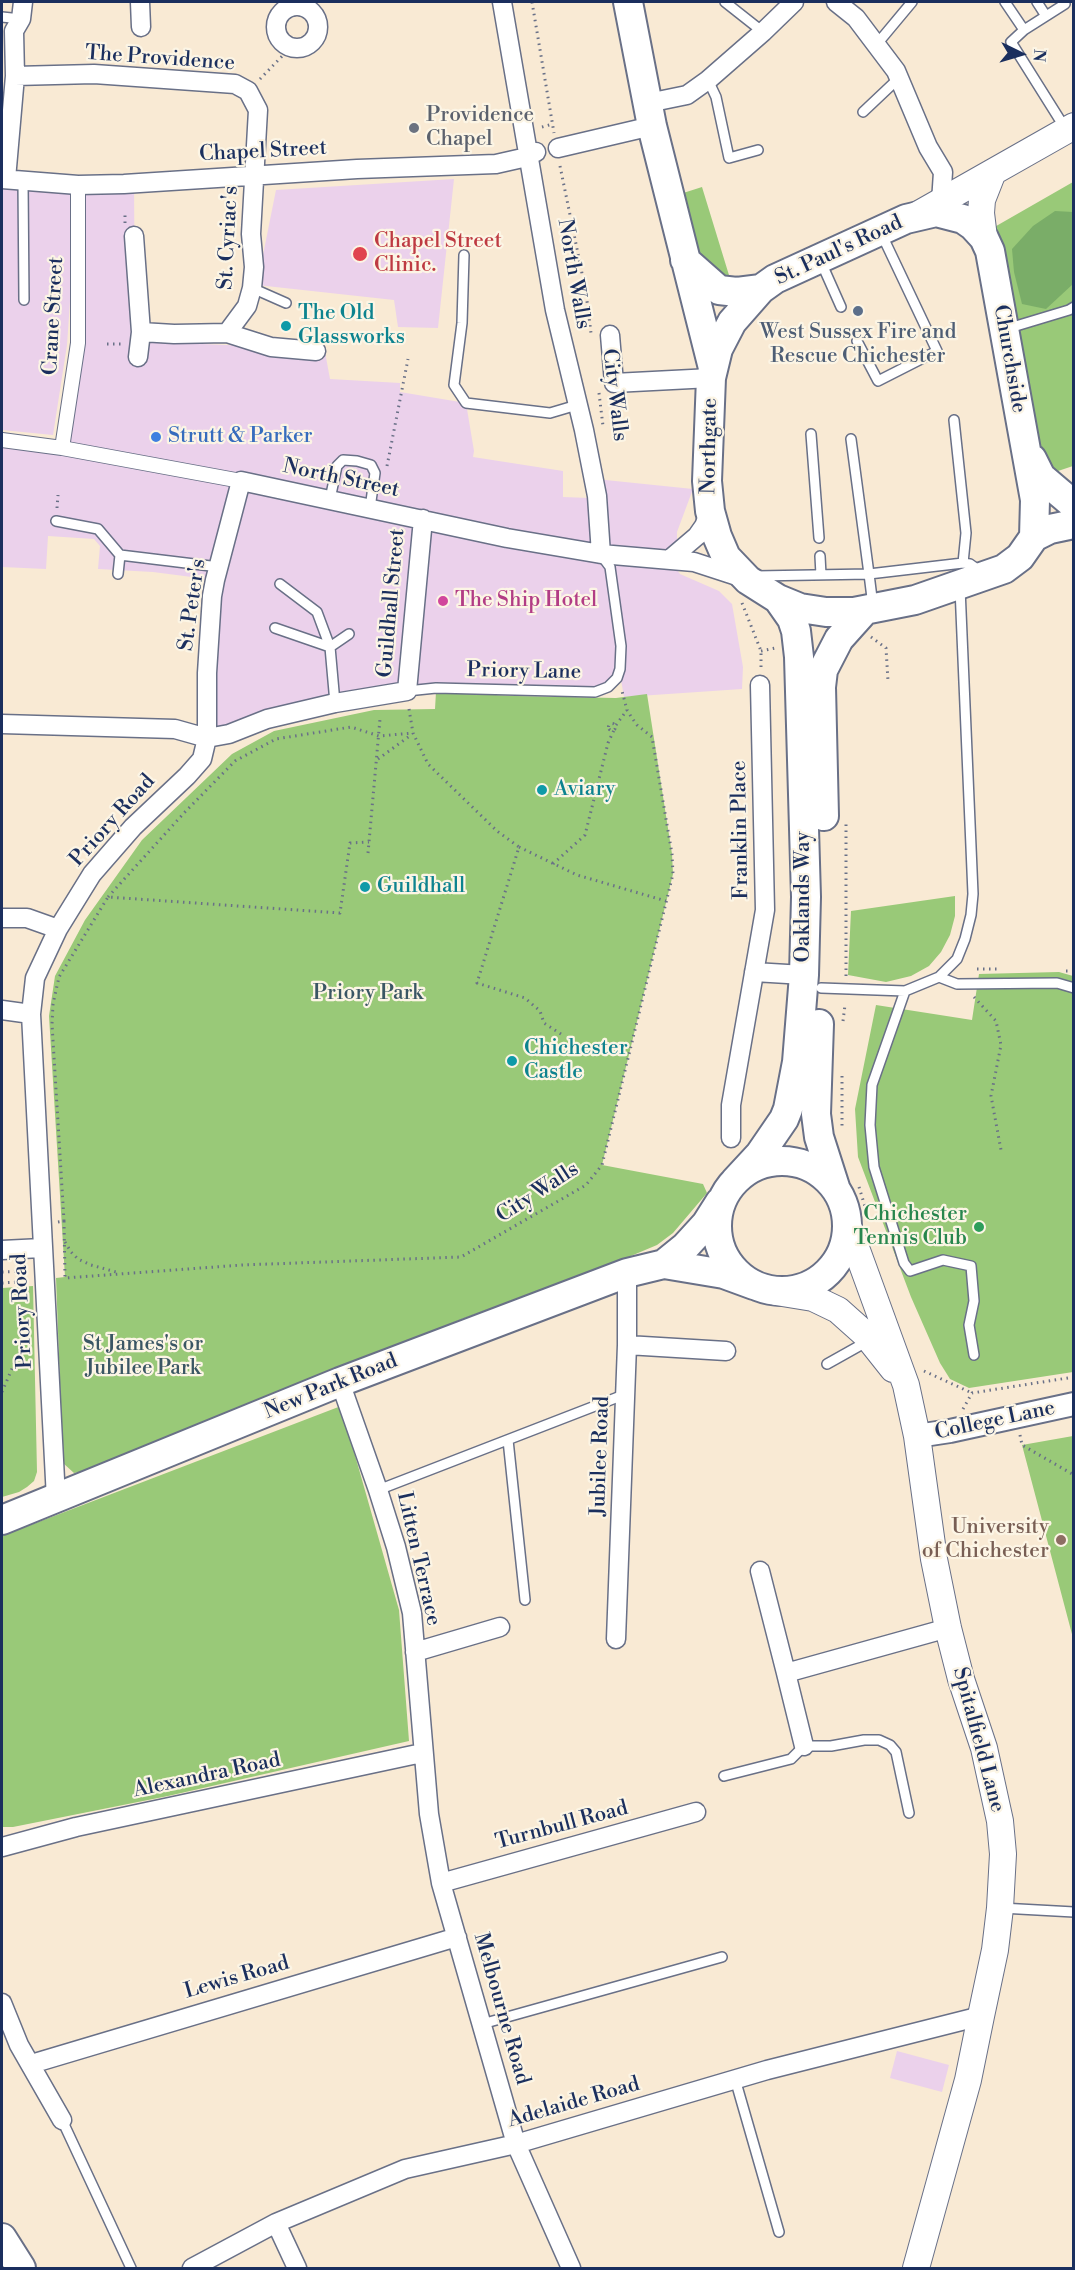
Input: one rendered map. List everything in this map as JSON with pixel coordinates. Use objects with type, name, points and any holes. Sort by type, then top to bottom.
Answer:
[{"type":"main road","points":[[628,2],[650,115],[712,373]]},
{"type":"main road","name":"St. Paul's Road","points":[[761,289],[786,273],[932,209],[1070,128]]},
{"type":"main road","points":[[984,238],[982,200],[993,172]]},
{"type":"main road","points":[[932,209],[963,219],[984,238]]},
{"type":"main road","name":"Churchside","points":[[984,238],[990,251],[1035,500],[1034,537]]},
{"type":"main road","points":[[686,260],[719,290],[738,292],[761,289]]},
{"type":"main road","name":"Northgate","points":[[761,289],[732,322],[718,349],[712,373],[707,481],[710,511],[717,536],[726,557],[748,591],[800,608],[824,612],[869,610],[915,600],[969,575],[1012,564],[1034,537]]},
{"type":"main road","points":[[1024,441],[1041,477],[1074,505]]},
{"type":"main road","points":[[1034,537],[1050,529],[1074,524]]},
{"type":"main road","name":"Oaklands Way","points":[[729,1190],[770,1141],[788,1109],[797,1062],[824,980],[806,886],[799,657],[796,631],[792,619],[778,599]]},
{"type":"main road","name":"Oaklands Way","points":[[834,1187],[819,1137],[816,1114],[824,980],[822,670],[839,639],[869,610]]},
{"type":"main road","points":[[765,1162],[801,1163],[817,1171],[834,1187],[844,1204],[847,1223],[846,1242],[842,1253],[823,1278],[801,1289],[765,1288],[733,1270],[719,1246],[716,1225],[729,1190],[748,1170],[765,1162]]},
{"type":"main road","name":"New Park Road","points":[[664,1264],[685,1247],[706,1224],[729,1190]]},
{"type":"main road","name":"Spitalfield Lane","points":[[847,1223],[915,1378],[917,1436],[934,1559],[961,1679],[984,1748],[1000,1821],[1003,1854],[995,1950],[968,2080],[916,2268]]},
{"type":"main road","name":"New Park Road","points":[[2,1520],[340,1382],[627,1273],[664,1264],[724,1275],[765,1288]]},
{"type":"main road","name":"Spitalfield Lane","points":[[765,1288],[813,1298],[832,1306],[857,1325],[870,1340],[915,1378]]},
{"type":"main road","points":[[2,2238],[21,2268]]},
{"type":"street","points":[[140,2],[141,27]]},
{"type":"street","name":"North Walls","points":[[502,2],[527,145],[548,151],[538,207],[555,310],[597,496],[601,554]]},
{"type":"street","name":"Chapel Street","points":[[10,180],[124,184],[496,164],[548,151],[650,115],[687,95],[708,80],[794,2]]},
{"type":"street","points":[[836,2],[856,18],[897,71],[911,109],[942,172],[932,209]]},
{"type":"street","points":[[294,4],[310,10],[318,23],[318,30],[313,41],[297,49],[290,48],[281,42],[277,36],[276,24],[284,10],[294,4]]},
{"type":"street","points":[[10,180],[15,76],[14,31],[22,10]]},
{"type":"street","name":"The Providence","points":[[15,76],[94,74],[235,84],[248,91],[258,110],[256,176]]},
{"type":"street","name":"St. Cyriac's","points":[[227,333],[247,306],[252,288],[254,267],[251,234],[256,176]]},
{"type":"street","name":"Crane Street","points":[[62,448],[78,343],[78,184]]},
{"type":"street","points":[[134,236],[141,332],[138,357]]},
{"type":"street","points":[[141,332],[227,333],[271,347],[316,351]]},
{"type":"street","points":[[610,335],[615,383],[712,373]]},
{"type":"street","name":"North Street","points":[[2,440],[62,448],[241,481],[507,538],[601,554],[700,564],[748,591]]},
{"type":"street","name":"St. Peter's","points":[[207,738],[207,673],[212,596],[241,481]]},
{"type":"street","points":[[670,560],[697,536],[710,511]]},
{"type":"street","name":"Guildhall Street","points":[[407,691],[423,519]]},
{"type":"street","name":"Franklin Place","points":[[731,1138],[730,1105],[765,910],[760,685]]},
{"type":"street","points":[[2,724],[175,729],[207,738],[229,734],[267,719],[334,702],[407,691]]},
{"type":"street","name":"Priory Road","points":[[56,1499],[31,1014],[35,978],[58,929],[92,874],[133,827],[202,759],[207,738]]},
{"type":"street","points":[[3,918],[27,918],[58,929]]},
{"type":"street","points":[[754,972],[824,980]]},
{"type":"street","points":[[2,1010],[31,1014]]},
{"type":"street","points":[[2,1250],[42,1248]]},
{"type":"street","name":"Jubilee Road","points":[[616,1639],[626,1394],[627,1273]]},
{"type":"street","points":[[627,1345],[726,1351]]},
{"type":"street","name":"Litten Terrace","points":[[340,1382],[396,1547],[412,1613],[423,1753]]},
{"type":"street","name":"College Lane","points":[[917,1436],[1074,1404]]},
{"type":"street","points":[[760,1571],[804,1746]]},
{"type":"street","points":[[415,1652],[500,1627]]},
{"type":"street","points":[[786,1673],[948,1628]]},
{"type":"street","name":"Alexandra Road","points":[[2,1847],[76,1827],[423,1753]]},
{"type":"street","name":"Melbourne Road","points":[[423,1753],[429,1814],[441,1883],[516,2144],[571,2268]]},
{"type":"street","name":"Turnbull Road","points":[[441,1883],[696,1812]]},
{"type":"street","name":"Lewis Road","points":[[31,2064],[457,1937]]},
{"type":"street","points":[[2,2003],[19,2045],[62,2120]]},
{"type":"street","name":"Adelaide Road","points":[[192,2268],[276,2223],[405,2169],[516,2144],[735,2079],[981,2016]]},
{"type":"street","points":[[276,2223],[297,2268]]},
{"type":"lane","points":[[725,2],[763,32]]},
{"type":"lane","points":[[877,44],[912,2]]},
{"type":"lane","points":[[1005,2],[1024,30]]},
{"type":"lane","points":[[1037,2],[1046,16]]},
{"type":"lane","points":[[1065,4],[1024,30],[1011,42],[1070,128]]},
{"type":"lane","points":[[2,17],[22,10]]},
{"type":"lane","points":[[863,112],[899,78]]},
{"type":"lane","points":[[708,80],[716,97],[729,158],[758,150]]},
{"type":"lane","points":[[10,180],[24,300]]},
{"type":"lane","points":[[857,341],[878,381],[937,351],[880,231]]},
{"type":"lane","points":[[464,255],[462,323],[454,385],[466,403],[550,413],[578,405]]},
{"type":"lane","points":[[819,258],[841,307]]},
{"type":"lane","points":[[252,288],[286,303]]},
{"type":"lane","points":[[1004,329],[1074,307]]},
{"type":"lane","points":[[824,980],[905,992],[939,977],[957,959],[971,915],[973,894],[969,575],[954,420]]},
{"type":"lane","points":[[811,434],[819,538]]},
{"type":"lane","points":[[850,439],[869,574],[869,610]]},
{"type":"lane","points":[[330,499],[334,470],[343,460],[357,461],[371,465],[375,473],[370,507]]},
{"type":"lane","points":[[57,521],[98,529],[120,555],[219,567]]},
{"type":"lane","points":[[601,554],[610,567],[615,591],[621,646],[620,667]]},
{"type":"lane","points":[[118,574],[120,555]]},
{"type":"lane","points":[[820,556],[821,575]]},
{"type":"lane","points":[[748,591],[756,576],[969,575]]},
{"type":"lane","points":[[280,585],[317,612],[330,647],[334,702]]},
{"type":"lane","points":[[275,628],[330,647]]},
{"type":"lane","points":[[330,647],[349,634]]},
{"type":"lane","name":"Priory Lane","points":[[407,691],[436,688],[595,692],[608,687],[617,678],[620,667]]},
{"type":"lane","points":[[939,977],[957,984],[1057,983],[1074,988]]},
{"type":"lane","points":[[905,992],[873,1085],[870,1125],[874,1167],[904,1263],[910,1271],[944,1260],[971,1266],[974,1301],[969,1325],[974,1355]]},
{"type":"lane","points":[[827,1364],[870,1340]]},
{"type":"lane","points":[[378,1490],[626,1394]]},
{"type":"lane","points":[[508,1440],[525,1600]]},
{"type":"lane","points":[[724,1776],[791,1759],[804,1746],[831,1746],[864,1740],[879,1740],[890,1745],[896,1752],[909,1813]]},
{"type":"lane","points":[[1000,1908],[1074,1912]]},
{"type":"lane","points":[[482,2024],[722,1957]]},
{"type":"lane","points":[[735,2079],[779,2232]]},
{"type":"lane","points":[[62,2120],[131,2268]]},
{"type":"path","name":"City Walls","points":[[532,2],[548,151],[586,293],[592,340]]},
{"type":"path","points":[[248,91],[290,48]]},
{"type":"path","points":[[385,475],[408,359]]},
{"type":"path","name":"City Walls","points":[[598,387],[604,434]]},
{"type":"path","points":[[748,591],[739,596],[761,651],[760,685]]},
{"type":"path","points":[[877,642],[886,648],[888,681]]},
{"type":"path","points":[[761,651],[779,646]]},
{"type":"path","name":"City Walls","points":[[65,1257],[65,1278],[242,1265],[461,1257],[586,1185],[602,1165],[672,874],[672,854],[652,737],[637,725],[627,710],[620,667]]},
{"type":"path","points":[[407,691],[413,734],[428,764],[497,831],[519,847],[578,875],[666,901]]},
{"type":"path","points":[[553,864],[585,835],[608,743],[627,710]]},
{"type":"path","points":[[369,853],[380,719]]},
{"type":"path","points":[[64,1221],[52,1024],[53,1004],[59,977],[108,897],[235,761],[276,739],[351,727],[379,736],[413,734]]},
{"type":"path","points":[[377,759],[413,734]]},
{"type":"path","points":[[824,980],[846,818]]},
{"type":"path","points":[[108,897],[340,913],[350,843],[369,842]]},
{"type":"path","points":[[519,847],[477,983],[525,998],[540,1011],[544,1023],[561,1034]]},
{"type":"path","points":[[957,984],[973,996],[996,1021],[1001,1046],[991,1096],[1001,1150]]},
{"type":"path","points":[[65,1240],[71,1252],[78,1259],[122,1274]]},
{"type":"path","points":[[2,1272],[20,1271]]},
{"type":"path","points":[[2,1283],[17,1282],[45,1296]]},
{"type":"path","points":[[2,1392],[17,1357],[46,1316]]},
{"type":"path","points":[[915,1378],[972,1393],[1074,1377]]},
{"type":"path","points":[[950,1431],[972,1393]]},
{"type":"path","points":[[1017,1415],[1022,1444],[1074,1475]]},
{"type":"shaded area","points":[[2,179],[78,185],[67,345],[53,435],[2,430]]},
{"type":"shaded area","points":[[81,179],[134,180],[135,341],[271,347],[325,352],[330,379],[400,383],[400,392],[466,403],[473,457],[563,471],[563,497],[589,498],[586,478],[693,489],[677,532],[677,551],[670,560],[680,574],[719,591],[732,604],[743,667],[742,689],[624,697],[619,669],[601,689],[436,688],[207,738],[215,580],[153,572],[98,569],[100,546],[94,539],[48,536],[46,569],[2,567],[2,440],[62,448],[78,343]]},
{"type":"shaded area","points":[[454,179],[438,328],[398,327],[394,300],[257,285],[276,190]]},
{"type":"shaded area","points":[[897,2051],[949,2065],[942,2092],[890,2078]]},
{"type":"green space","points":[[1073,182],[1073,466],[1046,475],[991,229]]},
{"type":"green space","points":[[702,187],[732,285],[693,259],[677,195]]},
{"type":"green space","points":[[1055,211],[1073,212],[1073,284],[1046,309],[1022,304],[1014,272],[1012,249],[1033,226]]},
{"type":"green space","name":"Priory Park","points":[[436,692],[616,698],[647,694],[672,854],[673,874],[602,1165],[703,1184],[707,1193],[673,1233],[657,1245],[462,1319],[84,1471],[74,1473],[63,1463],[56,1278],[65,1277],[49,1016],[55,976],[85,920],[142,840],[232,754],[274,731],[374,710],[435,709]]},
{"type":"green space","points":[[955,896],[955,916],[950,935],[941,952],[929,966],[911,976],[886,982],[848,975],[851,911]]},
{"type":"green space","name":"Chichester Tennis Club","points":[[1059,972],[1073,976],[1073,1372],[969,1388],[950,1379],[940,1363],[911,1297],[858,1157],[855,1109],[876,1005],[972,1020],[979,974]]},
{"type":"green space","points":[[33,1286],[37,1472],[34,1481],[27,1487],[2,1497],[2,1288]]},
{"type":"green space","points":[[341,1406],[399,1610],[409,1741],[168,1796],[13,1827],[2,1827],[2,1536]]},
{"type":"green space","name":"University of Chichester","points":[[1074,1436],[1073,1638],[1022,1445]]},
{"type":"place","name":"Providence Chapel","points":[[414,128]]},
{"type":"place","name":"Chapel Street Clinic.","points":[[360,254]]},
{"type":"place","name":"West Sussex Fire and Rescue Chichester","points":[[858,311]]},
{"type":"place","name":"The Old Glassworks","points":[[286,326]]},
{"type":"place","name":"Strutt & Parker","points":[[156,437]]},
{"type":"place","name":"The Ship Hotel","points":[[443,601]]},
{"type":"place","name":"Aviary","points":[[542,790]]},
{"type":"place","name":"Guildhall","points":[[365,887]]},
{"type":"place","name":"Chichester Castle","points":[[512,1061]]},
{"type":"place","name":"Chichester Tennis Club","points":[[979,1227]]},
{"type":"place","name":"University of Chichester","points":[[1061,1540]]},
{"type":"park label","name":"St James's or Jubilee Park","points":[[143,1357]]}]
